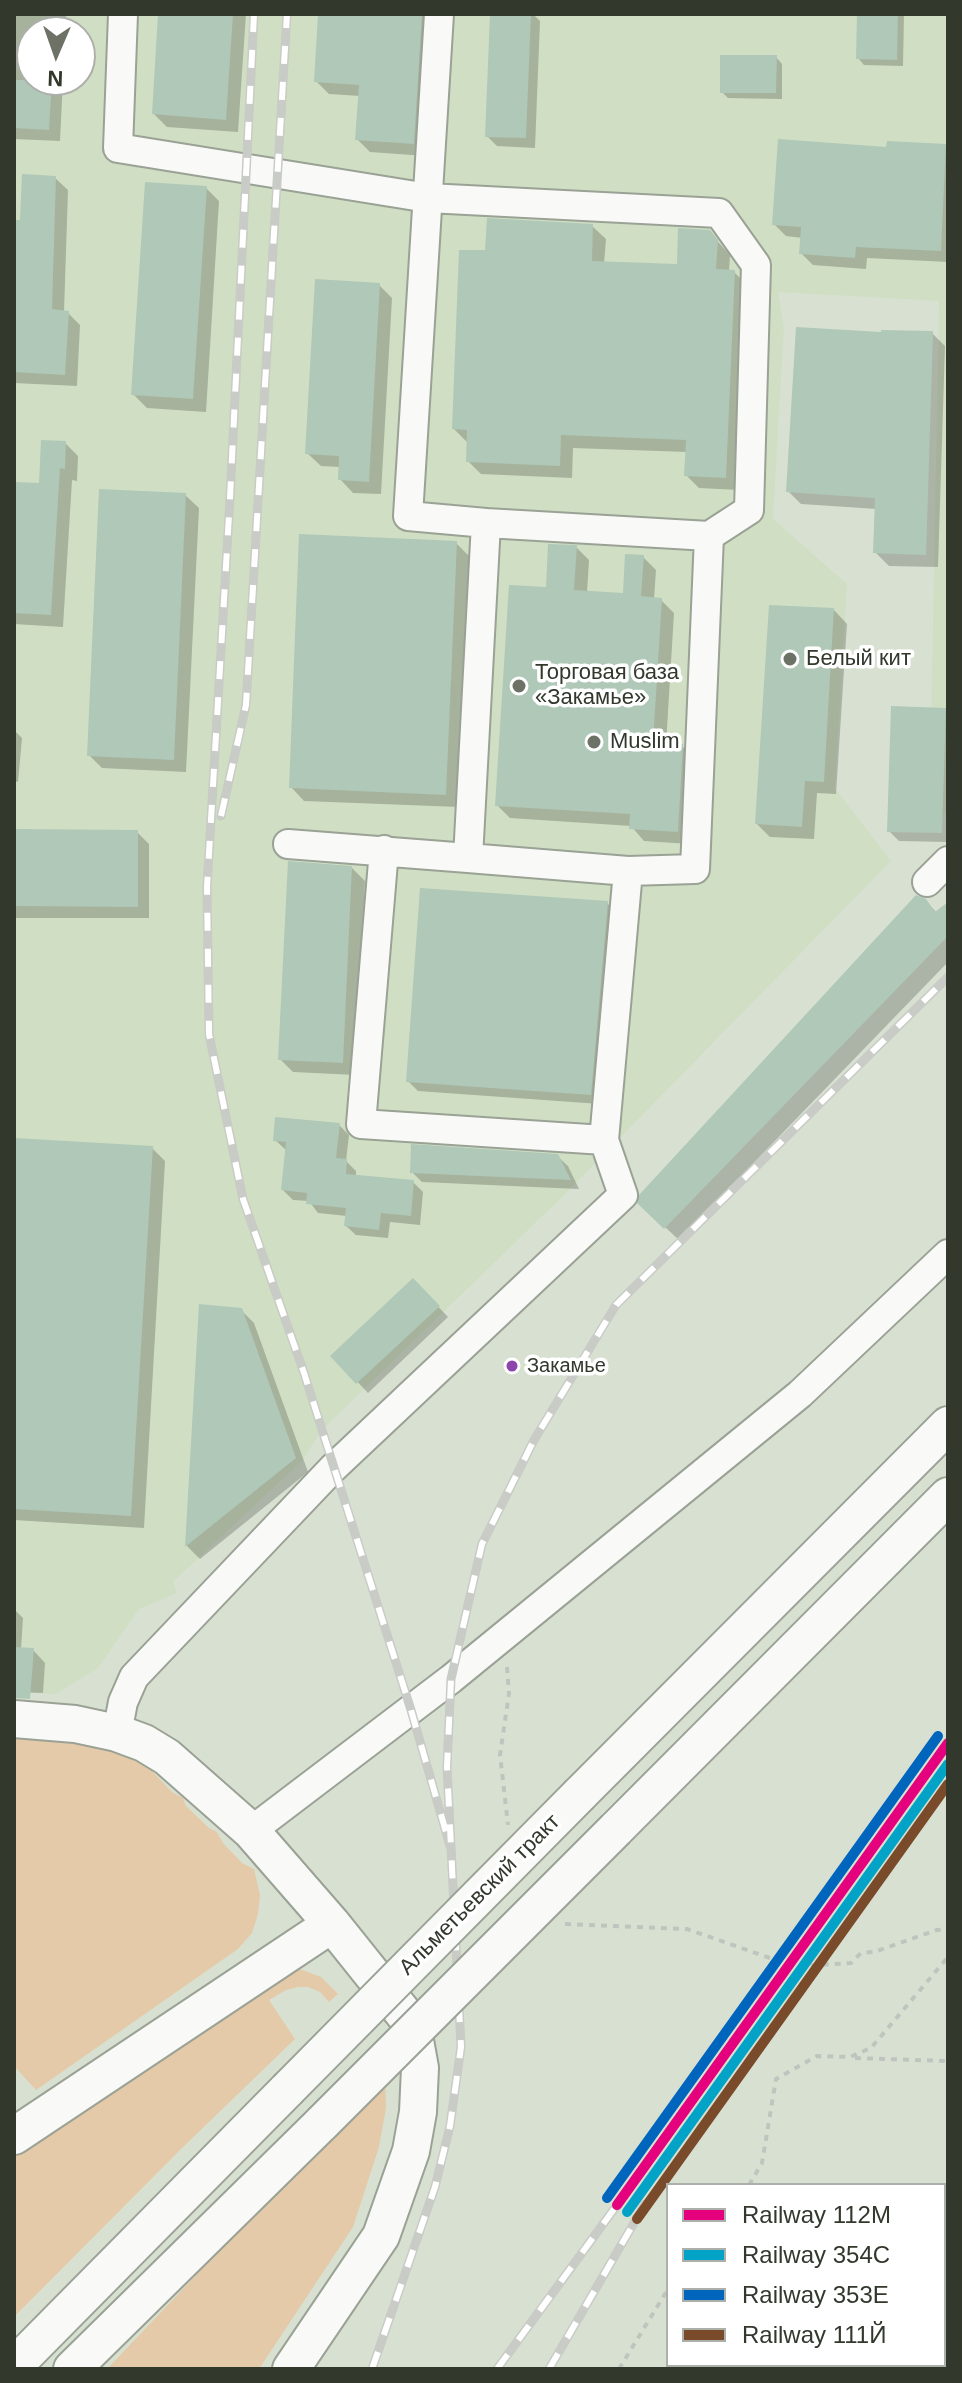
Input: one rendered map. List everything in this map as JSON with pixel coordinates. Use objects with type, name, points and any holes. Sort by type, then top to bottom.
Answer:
[{"type":"main road","name":"Альметьевский тракт","points":[[14,2366],[948,1425]]},
{"type":"main road","points":[[72,2369],[948,1496]]},
{"type":"main road","points":[[14,1719],[75,1724],[117,1733],[144,1743],[167,1757],[251,1831],[332,1924],[412,2024],[420,2068],[418,2112],[411,2151],[381,2236],[291,2369]]},
{"type":"main road","points":[[14,2136],[332,1924]]},
{"type":"street","points":[[123,14],[118,148],[428,198],[719,213],[756,265],[750,479],[749,510],[709,536],[408,516],[428,198],[439,14]]},
{"type":"street","points":[[468,858],[486,523]]},
{"type":"street","points":[[288,844],[628,871],[695,869],[709,536]]},
{"type":"street","points":[[384,850],[361,1124],[604,1140]]},
{"type":"street","points":[[927,882],[948,861]]},
{"type":"street","points":[[117,1733],[123,1702],[134,1677],[333,1468],[623,1195],[604,1140],[628,871]]},
{"type":"street","points":[[251,1831],[451,1679],[800,1394],[948,1254]]},
{"type":"path","points":[[505,1636],[509,1694],[500,1755],[508,1828]]},
{"type":"path","points":[[562,1924],[687,1929],[790,1965],[816,1966],[851,1963],[861,1953],[874,1952],[948,1929]]},
{"type":"path","points":[[850,2057],[871,2048],[948,1957]]},
{"type":"path","points":[[750,2183],[762,2163],[776,2079],[817,2056],[948,2061]]},
{"type":"path","points":[[619,2369],[666,2292]]},
{"type":"shaded area","name":"Торговая база «Закамье»","points":[[14,14],[948,14],[948,810],[929,827],[939,301],[778,292],[784,327],[773,519],[847,584],[835,788],[891,861],[566,1193],[321,1431],[302,1461],[173,1582],[177,1593],[139,1609],[98,1668],[56,1694],[14,1692]]},
{"type":"shaded area","points":[[14,1734],[117,1748],[144,1763],[172,1792],[183,1798],[186,1806],[209,1828],[217,1832],[242,1863],[254,1869],[260,1895],[252,1933],[238,1949],[36,2090],[14,2066]]},
{"type":"shaded area","points":[[297,1968],[321,1977],[338,1994],[329,2002],[320,1992],[298,1987],[269,2000],[295,2039],[14,2317],[14,2147]]},
{"type":"shaded area","points":[[385,2076],[386,2108],[379,2147],[353,2227],[259,2369],[107,2369]]},
{"type":"building","points":[[158,14],[233,14],[226,120],[152,114]]},
{"type":"building","points":[[318,14],[422,14],[414,144],[355,140],[359,85],[314,82]]},
{"type":"building","points":[[490,14],[531,14],[526,138],[485,137]]},
{"type":"building","points":[[857,14],[898,14],[897,60],[856,59]]},
{"type":"building","points":[[720,55],[777,55],[776,93],[720,93]]},
{"type":"building","points":[[14,80],[16,96],[51,96],[49,130],[14,128]]},
{"type":"building","points":[[778,139],[886,147],[887,141],[946,144],[941,251],[856,247],[855,258],[799,254],[801,227],[772,225]]},
{"type":"building","points":[[22,174],[56,176],[52,309],[69,311],[65,375],[14,372],[14,220],[20,220]]},
{"type":"building","points":[[145,182],[207,186],[193,399],[131,395]]},
{"type":"building","points":[[487,218],[593,224],[592,261],[677,264],[678,228],[710,230],[718,240],[716,269],[735,270],[726,478],[684,476],[686,440],[561,435],[560,466],[466,462],[467,430],[452,429],[459,250],[485,250]]},
{"type":"building","points":[[315,279],[380,283],[369,482],[338,480],[339,456],[305,454]]},
{"type":"building","points":[[796,327],[881,332],[933,331],[926,555],[873,553],[875,498],[786,492]]},
{"type":"building","points":[[41,440],[66,441],[65,469],[60,468],[51,615],[14,613],[14,482],[39,483]]},
{"type":"building","points":[[99,489],[186,493],[174,760],[87,756]]},
{"type":"building","points":[[299,534],[457,541],[446,795],[289,788]]},
{"type":"building","points":[[548,544],[577,545],[574,590],[623,593],[625,554],[644,555],[641,596],[662,598],[653,743],[683,744],[678,832],[629,829],[630,814],[495,806],[509,585],[546,587]]},
{"type":"building","points":[[769,605],[834,608],[824,782],[805,781],[802,827],[755,824]]},
{"type":"building","points":[[891,706],[946,708],[942,833],[887,832]]},
{"type":"building","points":[[14,829],[138,830],[138,907],[14,906]]},
{"type":"building","points":[[288,861],[352,866],[343,1063],[278,1060]]},
{"type":"building","points":[[420,888],[608,901],[591,1095],[406,1082]]},
{"type":"building","points":[[916,895],[926,899],[935,912],[948,902],[948,936],[664,1229],[637,1203],[639,1195]]},
{"type":"building","points":[[275,1117],[340,1123],[336,1158],[347,1159],[346,1174],[414,1180],[411,1216],[381,1213],[379,1230],[344,1226],[346,1208],[306,1204],[307,1193],[281,1190],[286,1142],[273,1141]]},
{"type":"building","points":[[14,1138],[153,1146],[131,1516],[14,1509]]},
{"type":"building","points":[[411,1144],[558,1154],[571,1180],[410,1173]]},
{"type":"building","points":[[413,1278],[440,1306],[356,1384],[330,1356]]},
{"type":"building","points":[[199,1304],[242,1308],[296,1458],[185,1547]]},
{"type":"building","points":[[14,1647],[34,1648],[30,1699],[14,1698]]},
{"type":"railway","points":[[254,14],[207,887],[209,1034],[243,1199],[304,1373],[411,1710],[450,1846]]},
{"type":"railway","points":[[221,816],[246,705],[287,14]]},
{"type":"railway","points":[[372,2369],[435,2187],[450,2126],[461,2047],[447,1767],[451,1679],[482,1544],[534,1440],[616,1305],[948,977]]},
{"type":"railway","points":[[549,2369],[645,2204]]},
{"type":"railway","points":[[497,2369],[617,2205]]},
{"type":"rail line","name":"353Е","points":[[607,2198],[938,1736]]},
{"type":"rail line","name":"112М","points":[[617,2205],[948,1743]]},
{"type":"rail line","name":"354С","points":[[627,2212],[948,1764]]},
{"type":"rail line","name":"111Й","points":[[637,2219],[948,1784]]},
{"type":"place","name":"Белый кит","points":[[790,659]]},
{"type":"place","name":"Торговая база «Закамье»","points":[[519,686]]},
{"type":"place","name":"Muslim","points":[[594,742]]},
{"type":"place","name":"Закамье","points":[[512,1366]]}]
